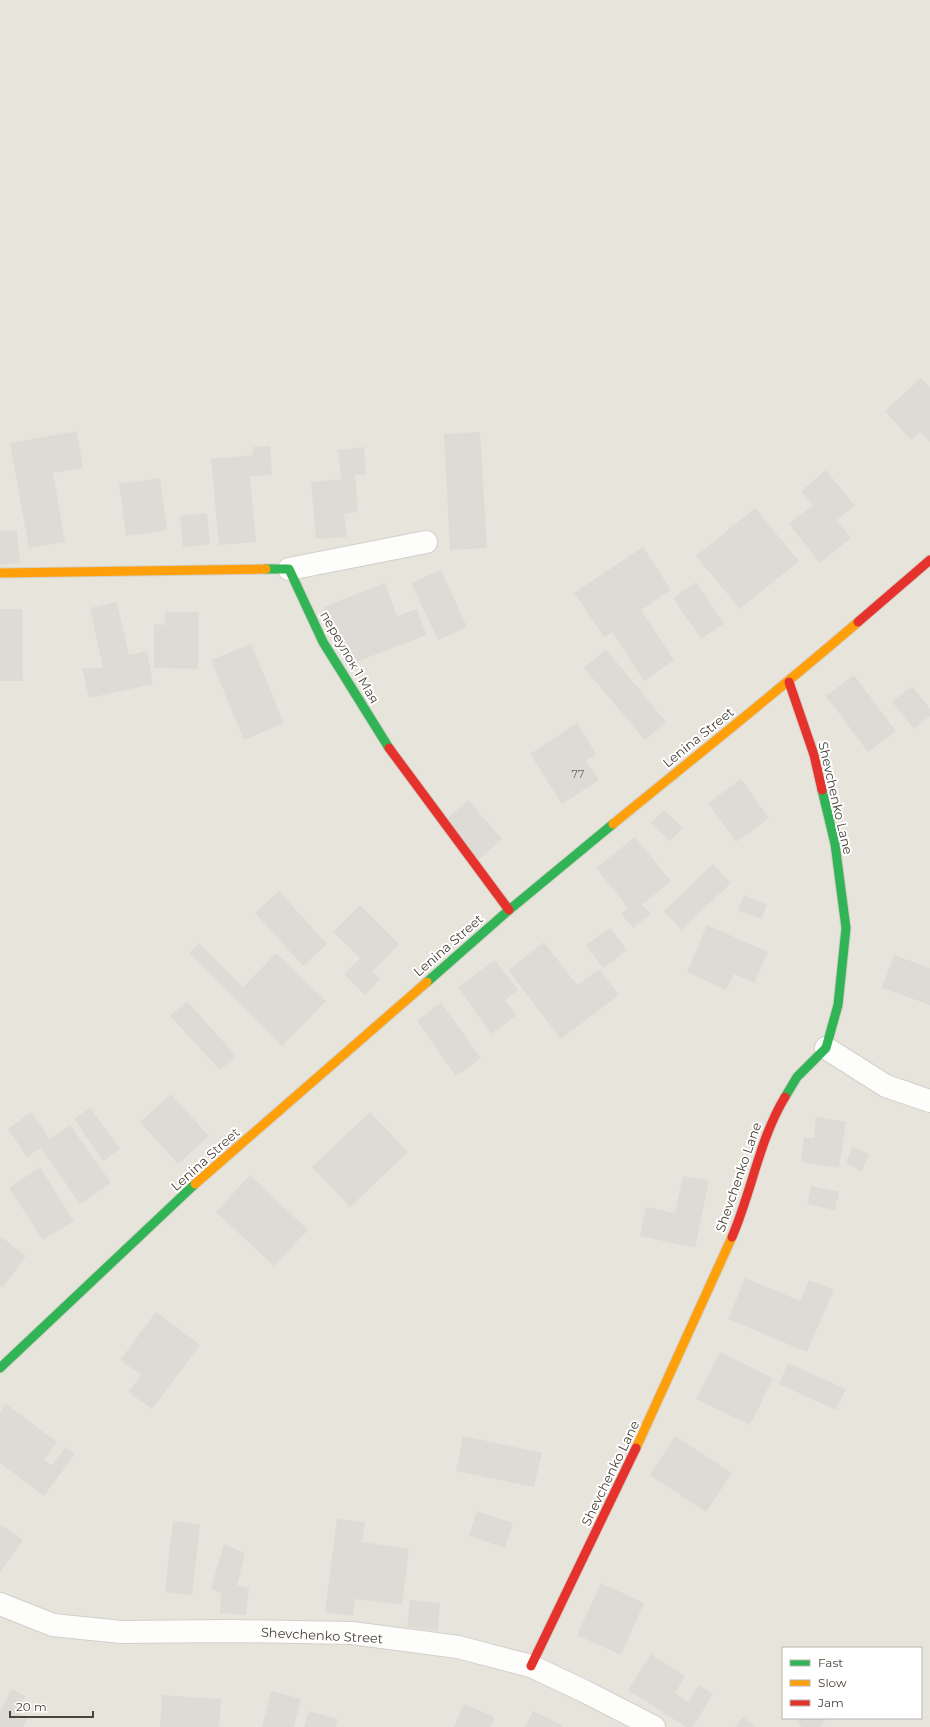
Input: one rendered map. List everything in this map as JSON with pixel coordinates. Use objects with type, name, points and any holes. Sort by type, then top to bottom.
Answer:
[{"type":"street","points":[[0,573],[289,569],[426,542]]},
{"type":"street","name":"Lenina Street","points":[[0,1368],[200,1179],[509,910],[742,718],[789,682],[930,560]]},
{"type":"street","name":"переулок 1 Мая","points":[[289,569],[324,642],[390,749],[509,910]]},
{"type":"street","name":"Shevchenko Lane","points":[[531,1666],[646,1428],[740,1218],[774,1115],[797,1077],[826,1048],[838,1005],[846,928],[836,844],[814,755],[789,682]]},
{"type":"street","points":[[826,1048],[886,1086],[930,1101]]},
{"type":"street","name":"Shevchenko Street","points":[[0,1604],[53,1625],[121,1632],[232,1631],[352,1633],[458,1646],[531,1666],[654,1727]]},
{"type":"shaded area","points":[[0,0],[930,0],[930,1727],[0,1727]]},
{"type":"building","points":[[921,378],[930,387],[930,442],[920,432],[911,440],[885,411]]},
{"type":"building","points":[[77,431],[83,468],[53,473],[65,542],[29,548],[10,443]]},
{"type":"building","points":[[480,432],[487,548],[450,550],[444,434]]},
{"type":"building","points":[[270,446],[272,475],[250,476],[256,542],[219,545],[211,459],[253,455],[253,447]]},
{"type":"building","points":[[364,447],[366,474],[355,475],[358,512],[344,514],[347,537],[316,539],[311,482],[341,479],[338,450]]},
{"type":"building","points":[[826,470],[855,506],[837,520],[851,538],[820,563],[789,524],[813,505],[801,491]]},
{"type":"building","points":[[160,478],[167,530],[126,536],[119,484]]},
{"type":"building","points":[[755,508],[799,561],[740,609],[696,556]]},
{"type":"building","points":[[207,513],[210,544],[183,547],[180,516]]},
{"type":"building","points":[[17,530],[20,563],[0,565],[0,531]]},
{"type":"building","points":[[643,547],[671,590],[641,610],[674,660],[644,681],[612,632],[604,637],[574,593]]},
{"type":"building","points":[[441,570],[467,627],[438,640],[411,583]]},
{"type":"building","points":[[696,582],[724,624],[701,639],[673,598]]},
{"type":"building","points":[[385,583],[397,616],[417,609],[426,635],[346,666],[323,607]]},
{"type":"building","points":[[117,602],[129,655],[147,651],[153,684],[89,698],[82,668],[103,668],[90,608]]},
{"type":"building","points":[[0,609],[22,609],[23,681],[0,681]]},
{"type":"building","points":[[165,612],[199,612],[198,669],[154,668],[154,624],[165,625]]},
{"type":"building","points":[[251,644],[284,723],[244,740],[211,660]]},
{"type":"building","points":[[606,649],[666,722],[645,740],[584,668]]},
{"type":"building","points":[[854,675],[896,731],[868,752],[826,696]]},
{"type":"building","points":[[912,686],[930,709],[930,716],[914,729],[892,702]]},
{"type":"building","points":[[577,723],[596,754],[586,761],[599,780],[562,804],[530,754]]},
{"type":"building","points":[[741,779],[769,818],[736,842],[708,803]]},
{"type":"building","points":[[468,800],[502,839],[474,864],[440,825]]},
{"type":"building","points":[[664,810],[683,828],[670,841],[651,823]]},
{"type":"building","points":[[635,837],[671,881],[642,905],[651,914],[633,928],[621,914],[628,908],[596,868]]},
{"type":"building","points":[[713,864],[731,883],[681,930],[664,911]]},
{"type":"building","points":[[279,891],[327,944],[303,966],[255,913]]},
{"type":"building","points":[[744,895],[767,904],[762,919],[738,911]]},
{"type":"building","points":[[360,905],[399,944],[373,971],[380,979],[365,995],[344,974],[360,958],[333,932]]},
{"type":"building","points":[[707,925],[768,952],[754,983],[734,974],[726,990],[687,972]]},
{"type":"building","points":[[610,928],[627,950],[603,968],[586,945]]},
{"type":"building","points":[[544,942],[577,985],[599,969],[619,995],[561,1039],[508,970]]},
{"type":"building","points":[[199,943],[243,987],[276,953],[326,1001],[282,1046],[189,953]]},
{"type":"building","points":[[894,955],[930,968],[930,1005],[882,988]]},
{"type":"building","points":[[495,960],[518,990],[505,1000],[517,1015],[491,1034],[458,987]]},
{"type":"building","points":[[187,1001],[236,1056],[220,1070],[170,1016]]},
{"type":"building","points":[[441,1003],[481,1058],[456,1076],[417,1021]]},
{"type":"building","points":[[171,1094],[209,1136],[178,1164],[140,1122]]},
{"type":"building","points":[[90,1108],[120,1149],[103,1161],[74,1119]]},
{"type":"building","points":[[31,1112],[50,1139],[70,1125],[111,1183],[80,1204],[41,1148],[27,1157],[8,1129]]},
{"type":"building","points":[[370,1112],[408,1152],[350,1207],[312,1167]]},
{"type":"building","points":[[816,1117],[846,1122],[839,1168],[801,1162],[804,1137],[814,1138]]},
{"type":"building","points":[[852,1147],[869,1154],[862,1171],[846,1164]]},
{"type":"building","points":[[40,1167],[74,1221],[43,1240],[9,1188]]},
{"type":"building","points":[[250,1175],[308,1230],[274,1266],[216,1212]]},
{"type":"building","points":[[683,1176],[709,1181],[695,1248],[640,1236],[646,1207],[675,1213]]},
{"type":"building","points":[[811,1186],[839,1192],[835,1210],[807,1204]]},
{"type":"building","points":[[0,1236],[26,1256],[3,1287],[0,1285]]},
{"type":"building","points":[[745,1278],[800,1301],[809,1280],[834,1290],[807,1352],[728,1319]]},
{"type":"building","points":[[156,1312],[200,1345],[152,1409],[128,1392],[141,1375],[120,1360]]},
{"type":"building","points":[[720,1352],[773,1378],[750,1425],[696,1399]]},
{"type":"building","points":[[788,1363],[846,1389],[836,1410],[779,1384]]},
{"type":"building","points":[[6,1404],[57,1442],[44,1460],[52,1465],[65,1447],[75,1454],[44,1496],[0,1463],[0,1412]]},
{"type":"building","points":[[463,1436],[542,1453],[534,1487],[456,1471]]},
{"type":"building","points":[[675,1436],[732,1473],[706,1512],[650,1475]]},
{"type":"building","points":[[477,1511],[513,1523],[505,1548],[469,1536]]},
{"type":"building","points":[[337,1519],[365,1522],[362,1542],[409,1549],[402,1605],[355,1599],[353,1616],[325,1612]]},
{"type":"building","points":[[173,1521],[200,1524],[192,1595],[165,1592]]},
{"type":"building","points":[[0,1524],[23,1540],[0,1572]]},
{"type":"building","points":[[224,1544],[245,1553],[237,1585],[249,1588],[246,1615],[220,1613],[221,1593],[211,1588]]},
{"type":"building","points":[[601,1583],[644,1603],[621,1655],[577,1635]]},
{"type":"building","points":[[410,1600],[440,1603],[438,1631],[407,1627]]},
{"type":"building","points":[[651,1654],[685,1676],[675,1693],[688,1702],[699,1685],[713,1694],[693,1727],[686,1727],[628,1690]]},
{"type":"building","points":[[12,1689],[25,1696],[16,1712],[28,1718],[23,1727],[0,1727],[0,1711]]},
{"type":"building","points":[[271,1691],[301,1699],[294,1727],[262,1727]]},
{"type":"building","points":[[162,1695],[221,1699],[219,1727],[160,1727]]},
{"type":"building","points":[[464,1704],[495,1717],[491,1727],[454,1727]]},
{"type":"building","points":[[309,1711],[338,1719],[336,1727],[304,1727]]},
{"type":"building","points":[[533,1711],[563,1726],[525,1727]]},
{"type":"building","points":[[743,1717],[756,1727],[735,1727]]},
{"type":"building","points":[[800,1719],[826,1719],[820,1727],[802,1727],[797,1723]]},
{"type":"traffic: fast","points":[[266,569],[289,569],[323,642],[389,748]]},
{"type":"traffic: fast","points":[[785,1097],[797,1077],[826,1048],[838,1005],[846,928],[835,844],[822,790]]},
{"type":"traffic: fast","points":[[427,982],[509,910],[613,824]]},
{"type":"traffic: fast","points":[[0,1368],[195,1184]]},
{"type":"traffic: slow","points":[[0,573],[266,569]]},
{"type":"traffic: slow","points":[[613,824],[767,699],[858,622]]},
{"type":"traffic: slow","points":[[195,1184],[427,982]]},
{"type":"traffic: slow","points":[[636,1448],[732,1237]]},
{"type":"traffic: jam","points":[[858,622],[930,560]]},
{"type":"traffic: jam","points":[[789,682],[814,755],[822,790]]},
{"type":"traffic: jam","points":[[389,748],[509,910]]},
{"type":"traffic: jam","points":[[732,1237],[739,1220],[762,1148],[776,1113],[785,1097]]},
{"type":"traffic: jam","points":[[531,1666],[636,1448]]}]
